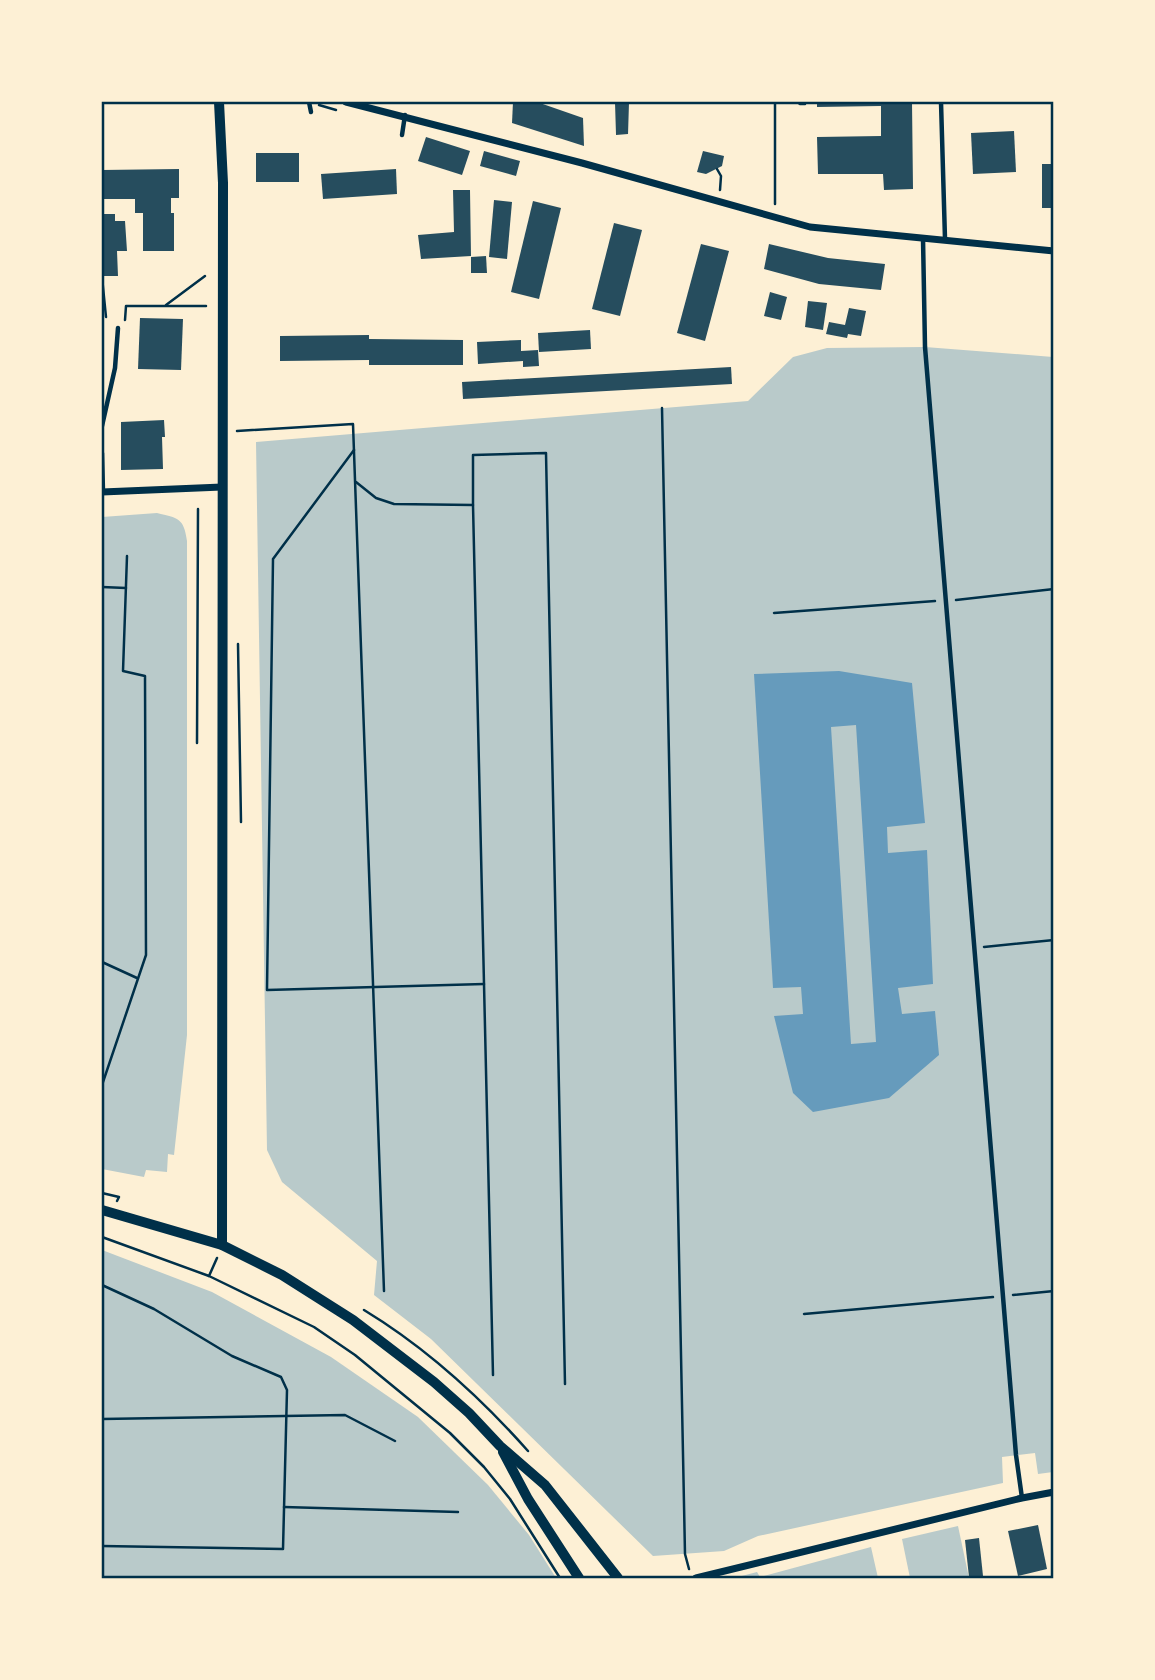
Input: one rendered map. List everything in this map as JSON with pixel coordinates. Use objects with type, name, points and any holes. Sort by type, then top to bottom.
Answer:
[{"type":"street","points":[[219,102],[223,183],[222,1245]]},
{"type":"street","points":[[346,102],[404,115],[810,228],[1054,251]]},
{"type":"street","points":[[102,492],[222,488]]},
{"type":"street","points":[[102,1210],[222,1245],[282,1275],[353,1320],[391,1347],[469,1413],[500,1446],[545,1485],[620,1578]]},
{"type":"street","points":[[500,1446],[528,1499],[579,1578]]},
{"type":"street","points":[[696,1578],[1054,1492]]},
{"type":"lane","points":[[309,102],[311,112]]},
{"type":"lane","points":[[941,102],[945,240]]},
{"type":"lane","points":[[402,135],[404,115]]},
{"type":"lane","points":[[923,238],[925,347],[1016,1455],[1022,1498]]},
{"type":"lane","points":[[102,425],[121,328]]},
{"type":"lane","points":[[102,453],[102,492]]},
{"type":"path","points":[[775,102],[775,208]]},
{"type":"path","points":[[797,102],[805,102]]},
{"type":"path","points":[[717,169],[721,176],[720,190]]},
{"type":"path","points":[[164,306],[205,276]]},
{"type":"path","points":[[102,277],[104,317],[125,317]]},
{"type":"path","points":[[121,328],[126,306],[206,306]]},
{"type":"path","points":[[662,408],[685,1554],[689,1569]]},
{"type":"path","points":[[233,432],[353,424],[384,1292]]},
{"type":"path","points":[[354,450],[273,559],[267,990],[484,984]]},
{"type":"path","points":[[493,1376],[473,455],[546,453],[565,1384]]},
{"type":"path","points":[[356,482],[376,498],[394,504],[473,505]]},
{"type":"path","points":[[197,743],[198,509]]},
{"type":"path","points":[[102,1085],[146,955],[145,676],[123,671],[127,556]]},
{"type":"path","points":[[102,587],[126,588]]},
{"type":"path","points":[[774,614],[946,601],[1054,589]]},
{"type":"path","points":[[975,948],[1054,940]]},
{"type":"path","points":[[102,962],[136,978]]},
{"type":"path","points":[[102,1193],[118,1197]]},
{"type":"path","points":[[102,1237],[209,1276],[314,1327],[355,1354],[414,1401],[484,1467],[510,1499],[560,1578]]},
{"type":"path","points":[[209,1276],[222,1245]]},
{"type":"path","points":[[102,1284],[154,1309],[232,1356],[281,1377],[288,1390],[283,1549],[102,1546]]},
{"type":"path","points":[[804,1314],[1054,1291]]},
{"type":"path","points":[[355,1304],[383,1322],[473,1395]]},
{"type":"path","points":[[102,1419],[345,1415],[395,1441]]},
{"type":"path","points":[[284,1507],[458,1512]]},
{"type":"shaded area","points":[[925,347],[1053,357],[1053,1472],[1038,1474],[1035,1453],[1002,1457],[1003,1483],[758,1536],[724,1551],[653,1556],[431,1339],[374,1295],[377,1261],[282,1182],[267,1150],[256,442],[748,401],[793,357],[827,348]]},
{"type":"shaded area","points":[[157,513],[179,520],[187,541],[187,1035],[174,1155],[168,1154],[167,1172],[146,1170],[144,1177],[102,1169],[102,517]]},
{"type":"shaded area","points":[[102,1250],[212,1292],[331,1357],[418,1417],[488,1485],[529,1535],[556,1578],[102,1578]]},
{"type":"shaded area","points":[[958,1526],[969,1578],[910,1578],[902,1539]]},
{"type":"shaded area","points":[[871,1547],[878,1578],[734,1578],[757,1572],[760,1577]]},
{"type":"water","points":[[839,671],[912,683],[925,823],[887,827],[888,853],[927,850],[933,984],[898,988],[902,1014],[935,1011],[939,1055],[889,1098],[813,1112],[793,1093],[774,1016],[803,1014],[801,987],[773,988],[754,674]],"holes":[[[856,725],[876,1042],[851,1044],[831,727]]]},
{"type":"building","points":[[513,102],[537,102],[583,118],[584,146],[512,123]]},
{"type":"building","points":[[615,102],[629,102],[628,134],[616,135]]},
{"type":"building","points":[[817,102],[912,102],[913,189],[884,190],[883,174],[818,174],[817,137],[881,136],[881,106],[817,107]]},
{"type":"building","points":[[1014,131],[1016,172],[973,174],[971,133]]},
{"type":"building","points":[[426,137],[470,151],[462,175],[418,161]]},
{"type":"building","points":[[484,151],[520,161],[516,176],[480,166]]},
{"type":"building","points":[[703,151],[724,156],[722,166],[706,174],[697,172]]},
{"type":"building","points":[[256,153],[299,153],[299,182],[256,182]]},
{"type":"building","points":[[1042,164],[1054,164],[1054,208],[1042,208]]},
{"type":"building","points":[[179,169],[179,198],[171,198],[171,213],[174,213],[174,251],[143,251],[143,213],[135,213],[135,199],[102,199],[102,170]]},
{"type":"building","points":[[396,169],[397,194],[323,199],[321,174]]},
{"type":"building","points":[[453,190],[470,190],[471,256],[421,259],[418,235],[454,232]]},
{"type":"building","points":[[494,200],[512,202],[507,259],[489,257]]},
{"type":"building","points":[[533,201],[561,208],[539,299],[511,292]]},
{"type":"building","points":[[102,214],[115,214],[115,221],[125,221],[127,251],[117,251],[118,276],[102,276]]},
{"type":"building","points":[[614,223],[642,230],[620,316],[592,309]]},
{"type":"building","points":[[701,244],[729,251],[705,341],[677,333]]},
{"type":"building","points":[[769,244],[828,258],[885,264],[881,290],[819,284],[764,269]]},
{"type":"building","points":[[486,256],[487,273],[471,273],[471,257]]},
{"type":"building","points":[[770,292],[787,297],[781,320],[764,316]]},
{"type":"building","points":[[808,301],[827,303],[823,330],[805,327]]},
{"type":"building","points":[[849,308],[866,311],[861,336],[848,334],[847,338],[826,334],[829,322],[845,325]]},
{"type":"building","points":[[140,318],[183,319],[181,370],[138,369]]},
{"type":"building","points":[[590,330],[591,349],[539,352],[538,333]]},
{"type":"building","points":[[369,335],[369,339],[463,340],[463,365],[369,365],[369,360],[280,361],[280,336]]},
{"type":"building","points":[[521,340],[521,351],[538,350],[539,366],[523,367],[523,361],[478,364],[477,342]]},
{"type":"building","points":[[731,367],[732,384],[463,399],[462,382]]},
{"type":"building","points":[[164,420],[163,469],[121,470],[121,422]]},
{"type":"building","points":[[1038,1525],[1047,1569],[1018,1576],[1008,1531]]},
{"type":"building","points":[[979,1538],[983,1576],[969,1577],[965,1540]]}]
